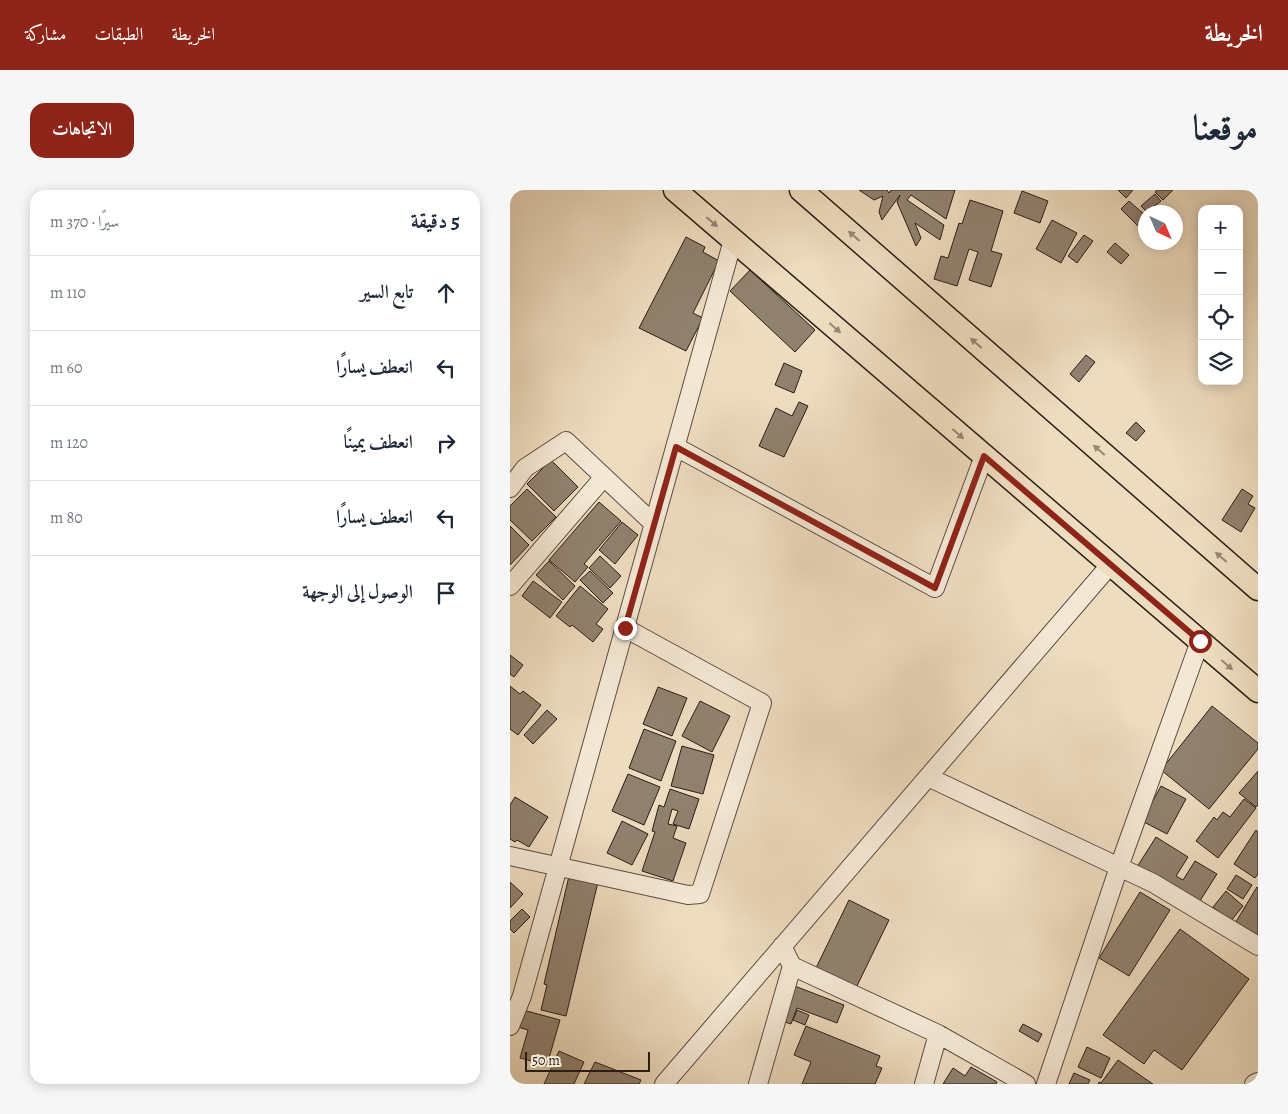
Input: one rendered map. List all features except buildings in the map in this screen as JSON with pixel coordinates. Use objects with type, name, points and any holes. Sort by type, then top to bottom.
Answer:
[{"type":"main road","points":[[675,190],[1258,691]]},
{"type":"main road","points":[[801,190],[1258,589]]},
{"type":"street","points":[[510,1026],[522,996],[733,240]]},
{"type":"street","points":[[510,488],[525,468],[566,442],[654,524]]},
{"type":"street","points":[[676,447],[935,588],[984,456]]},
{"type":"street","points":[[510,586],[604,477]]},
{"type":"street","points":[[664,1084],[1111,564]]},
{"type":"street","points":[[510,856],[688,895],[700,894],[762,703],[625,628]]},
{"type":"street","points":[[1046,1084],[1119,867],[1200,641]]},
{"type":"street","points":[[928,777],[1153,883],[1258,946]]},
{"type":"street","points":[[782,946],[792,966],[938,1034],[1026,1084]]},
{"type":"street","points":[[758,1084],[792,966]]},
{"type":"street","points":[[924,1084],[938,1034]]},
{"type":"street","points":[[1254,1084],[1258,1082]]},
{"type":"route","points":[[625,628],[676,447],[935,588],[984,456],[1200,641]]}]
